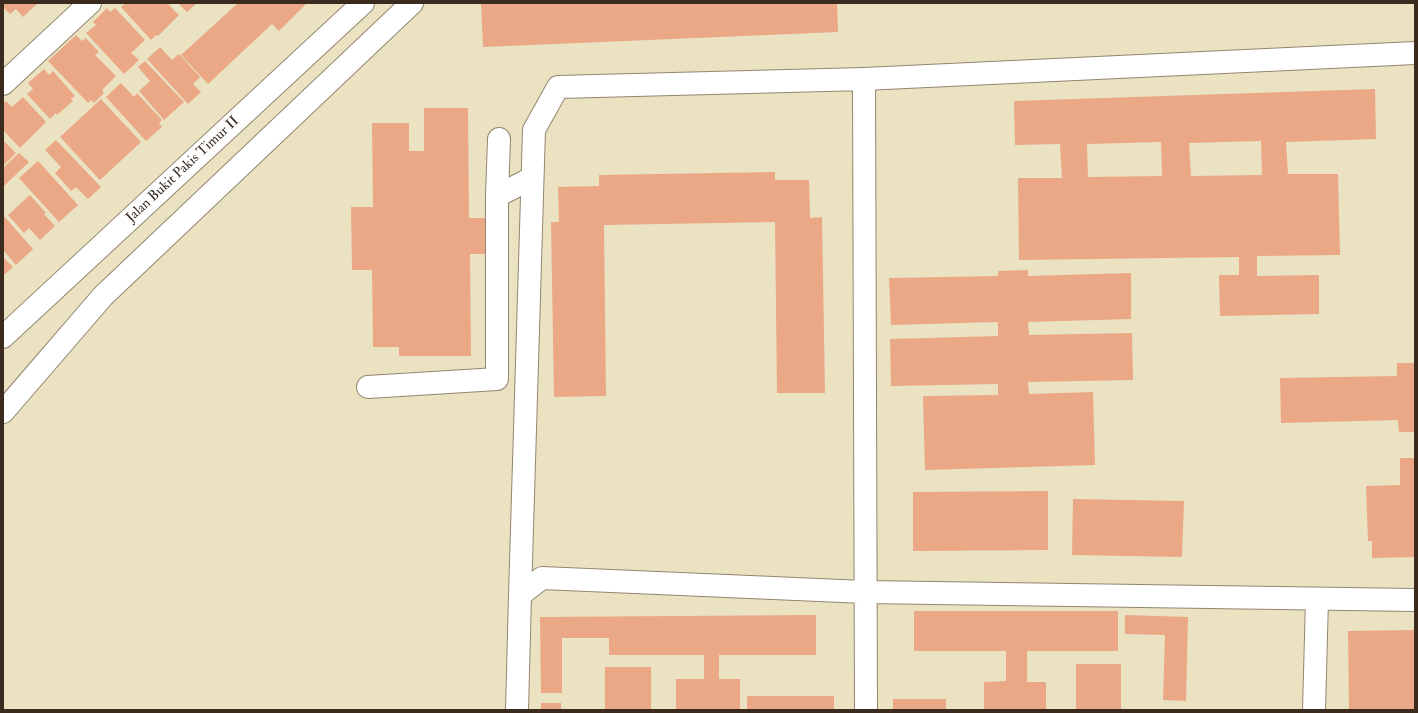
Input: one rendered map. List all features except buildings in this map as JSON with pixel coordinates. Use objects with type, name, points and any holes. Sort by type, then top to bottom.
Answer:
[{"type":"street","points":[[3,84],[90,3]]},
{"type":"street","name":"Jalan Bukit Pakis Timur II","points":[[3,337],[363,3]]},
{"type":"street","points":[[3,412],[103,296],[412,3]]},
{"type":"street","points":[[517,710],[534,130],[558,87],[864,79],[1415,53]]},
{"type":"street","points":[[864,79],[866,710]]},
{"type":"street","points":[[368,386],[497,379],[497,196],[499,139]]},
{"type":"street","points":[[497,196],[532,178]]},
{"type":"street","points":[[520,596],[542,578],[865,592],[1415,600]]},
{"type":"street","points":[[1314,710],[1317,599]]}]
